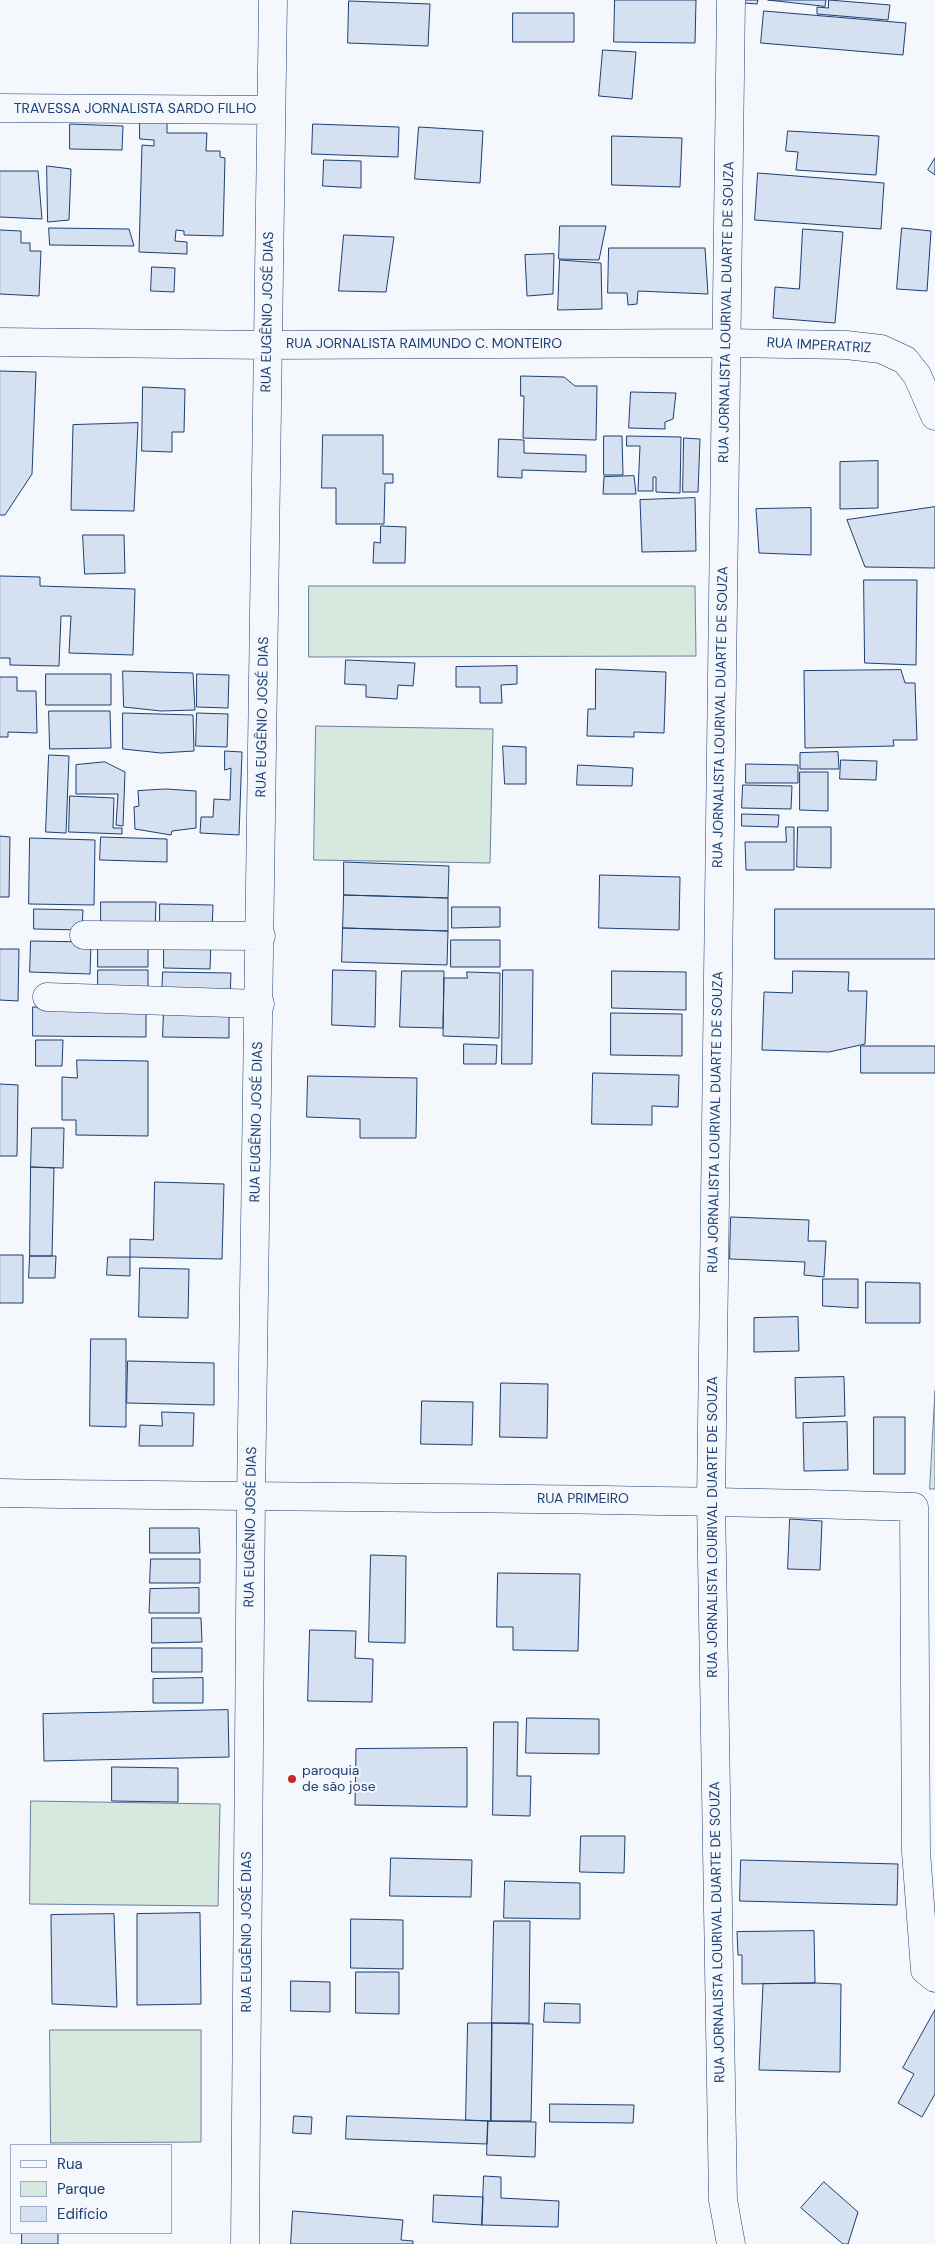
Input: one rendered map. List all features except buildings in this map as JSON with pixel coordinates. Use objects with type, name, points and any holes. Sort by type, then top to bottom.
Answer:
[{"type":"street","name":"RUA EUGÊNIO JOSÉ DIAS","points":[[245,2244],[251,1497],[261,936],[267,344],[273,0]]},
{"type":"street","name":"RUA JORNALISTA LOURIVAL DUARTE DE SOUZA","points":[[731,0],[711,1500],[723,2200],[731,2244]]},
{"type":"street","name":"TRAVESSA JORNALISTA SARDO FILHO","points":[[0,108],[271,110]]},
{"type":"street","name":"RUA JORNALISTA RAIMUNDO C. MONTEIRO","points":[[0,342],[267,344],[727,343]]},
{"type":"street","name":"RUA IMPERATRIZ","points":[[727,343],[846,345],[881,349],[905,360],[917,375],[935,416]]},
{"type":"street","points":[[84,935],[261,936]]},
{"type":"street","points":[[47,997],[260,1004]]},
{"type":"street","name":"RUA PRIMEIRO","points":[[0,1493],[251,1497],[711,1500],[914,1507],[916,1852],[925,1970],[935,1978]]},
{"type":"green space","points":[[309,586],[695,586],[696,656],[309,657]]},
{"type":"green space","points":[[316,726],[493,729],[490,863],[314,860]]},
{"type":"green space","points":[[935,1391],[935,1489],[930,1489]]},
{"type":"green space","points":[[31,1801],[220,1804],[218,1906],[30,1904]]},
{"type":"green space","points":[[50,2030],[201,2030],[201,2142],[51,2143]]},
{"type":"place","name":"paroquia de são jose","points":[[292,1779]]}]
